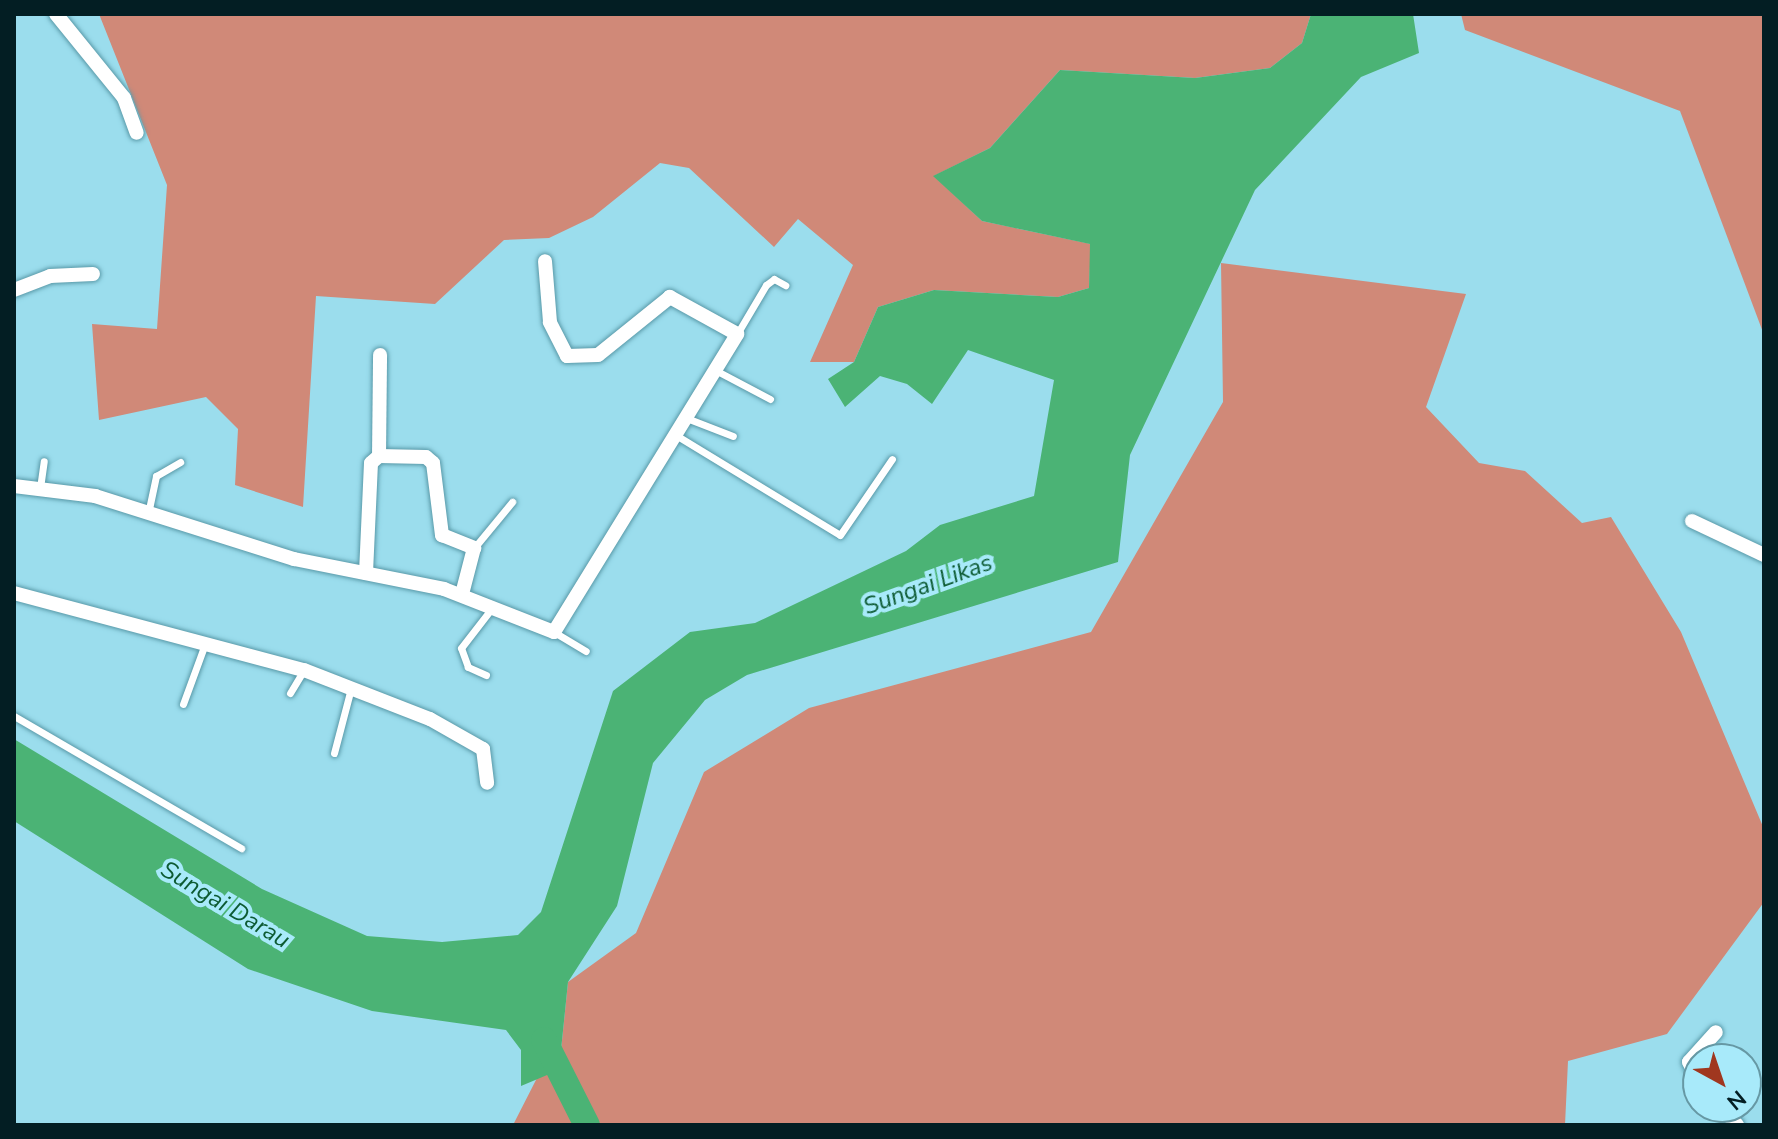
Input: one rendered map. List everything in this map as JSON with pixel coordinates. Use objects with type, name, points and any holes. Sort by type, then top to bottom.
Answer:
[{"type":"street","points":[[82,14],[62,19],[124,98],[137,133]]},
{"type":"street","points":[[14,486],[149,509],[294,559],[462,594],[554,632],[679,437],[737,334],[664,298],[598,355],[567,356],[550,322],[545,261]]},
{"type":"street","points":[[14,290],[50,276],[93,274]]},
{"type":"street","points":[[366,573],[368,472],[379,456],[380,355]]},
{"type":"street","points":[[379,456],[431,459],[442,535],[474,548],[462,594]]},
{"type":"street","points":[[1692,521],[1764,555]]},
{"type":"street","points":[[14,593],[304,670],[351,688],[477,745],[486,754],[487,783]]},
{"type":"street","points":[[1706,1043],[1716,1032]]},
{"type":"lane","points":[[737,334],[766,285],[774,279],[785,285]]},
{"type":"lane","points":[[717,371],[770,399]]},
{"type":"lane","points":[[689,419],[733,436]]},
{"type":"lane","points":[[679,437],[840,535],[892,459]]},
{"type":"lane","points":[[40,488],[44,461]]},
{"type":"lane","points":[[149,509],[156,476],[180,462]]},
{"type":"lane","points":[[474,548],[512,502]]},
{"type":"lane","points":[[486,675],[468,667],[461,648],[492,608]]},
{"type":"lane","points":[[554,632],[586,651]]},
{"type":"lane","points":[[183,704],[205,644]]},
{"type":"lane","points":[[290,693],[304,670]]},
{"type":"lane","points":[[334,753],[351,688]]},
{"type":"lane","points":[[14,716],[241,848]]},
{"type":"shaded area","points":[[99,14],[1311,14],[1302,43],[1270,68],[1195,78],[1060,70],[990,148],[934,176],[982,221],[1091,244],[1089,288],[1058,297],[934,290],[878,307],[854,362],[810,362],[853,265],[798,219],[774,247],[689,168],[660,163],[593,217],[549,238],[504,240],[435,304],[316,296],[303,507],[235,485],[238,429],[206,397],[99,420],[92,324],[157,329],[167,185]]},
{"type":"shaded area","points":[[1461,14],[1764,14],[1764,335],[1680,111],[1465,30]]},
{"type":"shaded area","points":[[1221,263],[1466,294],[1426,407],[1479,463],[1525,471],[1582,523],[1611,517],[1681,632],[1764,829],[1764,902],[1667,1034],[1568,1061],[1565,1125],[513,1125],[537,1078],[559,1070],[568,982],[636,933],[704,772],[809,708],[1091,632],[1223,402]]},
{"type":"water","name":"Sungai Darau","points":[[1311,14],[1413,14],[1419,53],[1361,77],[1255,190],[1130,455],[1118,562],[747,675],[705,700],[653,763],[617,906],[568,982],[559,1070],[521,1086],[521,1050],[506,1030],[372,1011],[248,969],[14,821],[14,739],[262,889],[367,936],[442,942],[518,935],[541,912],[613,691],[690,632],[755,623],[906,551],[940,525],[1034,496],[1054,380],[968,350],[932,404],[907,384],[880,376],[845,407],[828,379],[854,362],[878,307],[934,290],[1058,297],[1089,288],[1090,244],[982,221],[933,176],[990,148],[1060,70],[1195,78],[1270,68],[1302,43]]},
{"type":"waterway","name":"Sungai Likas","points":[[544,1040],[587,1125]]}]
